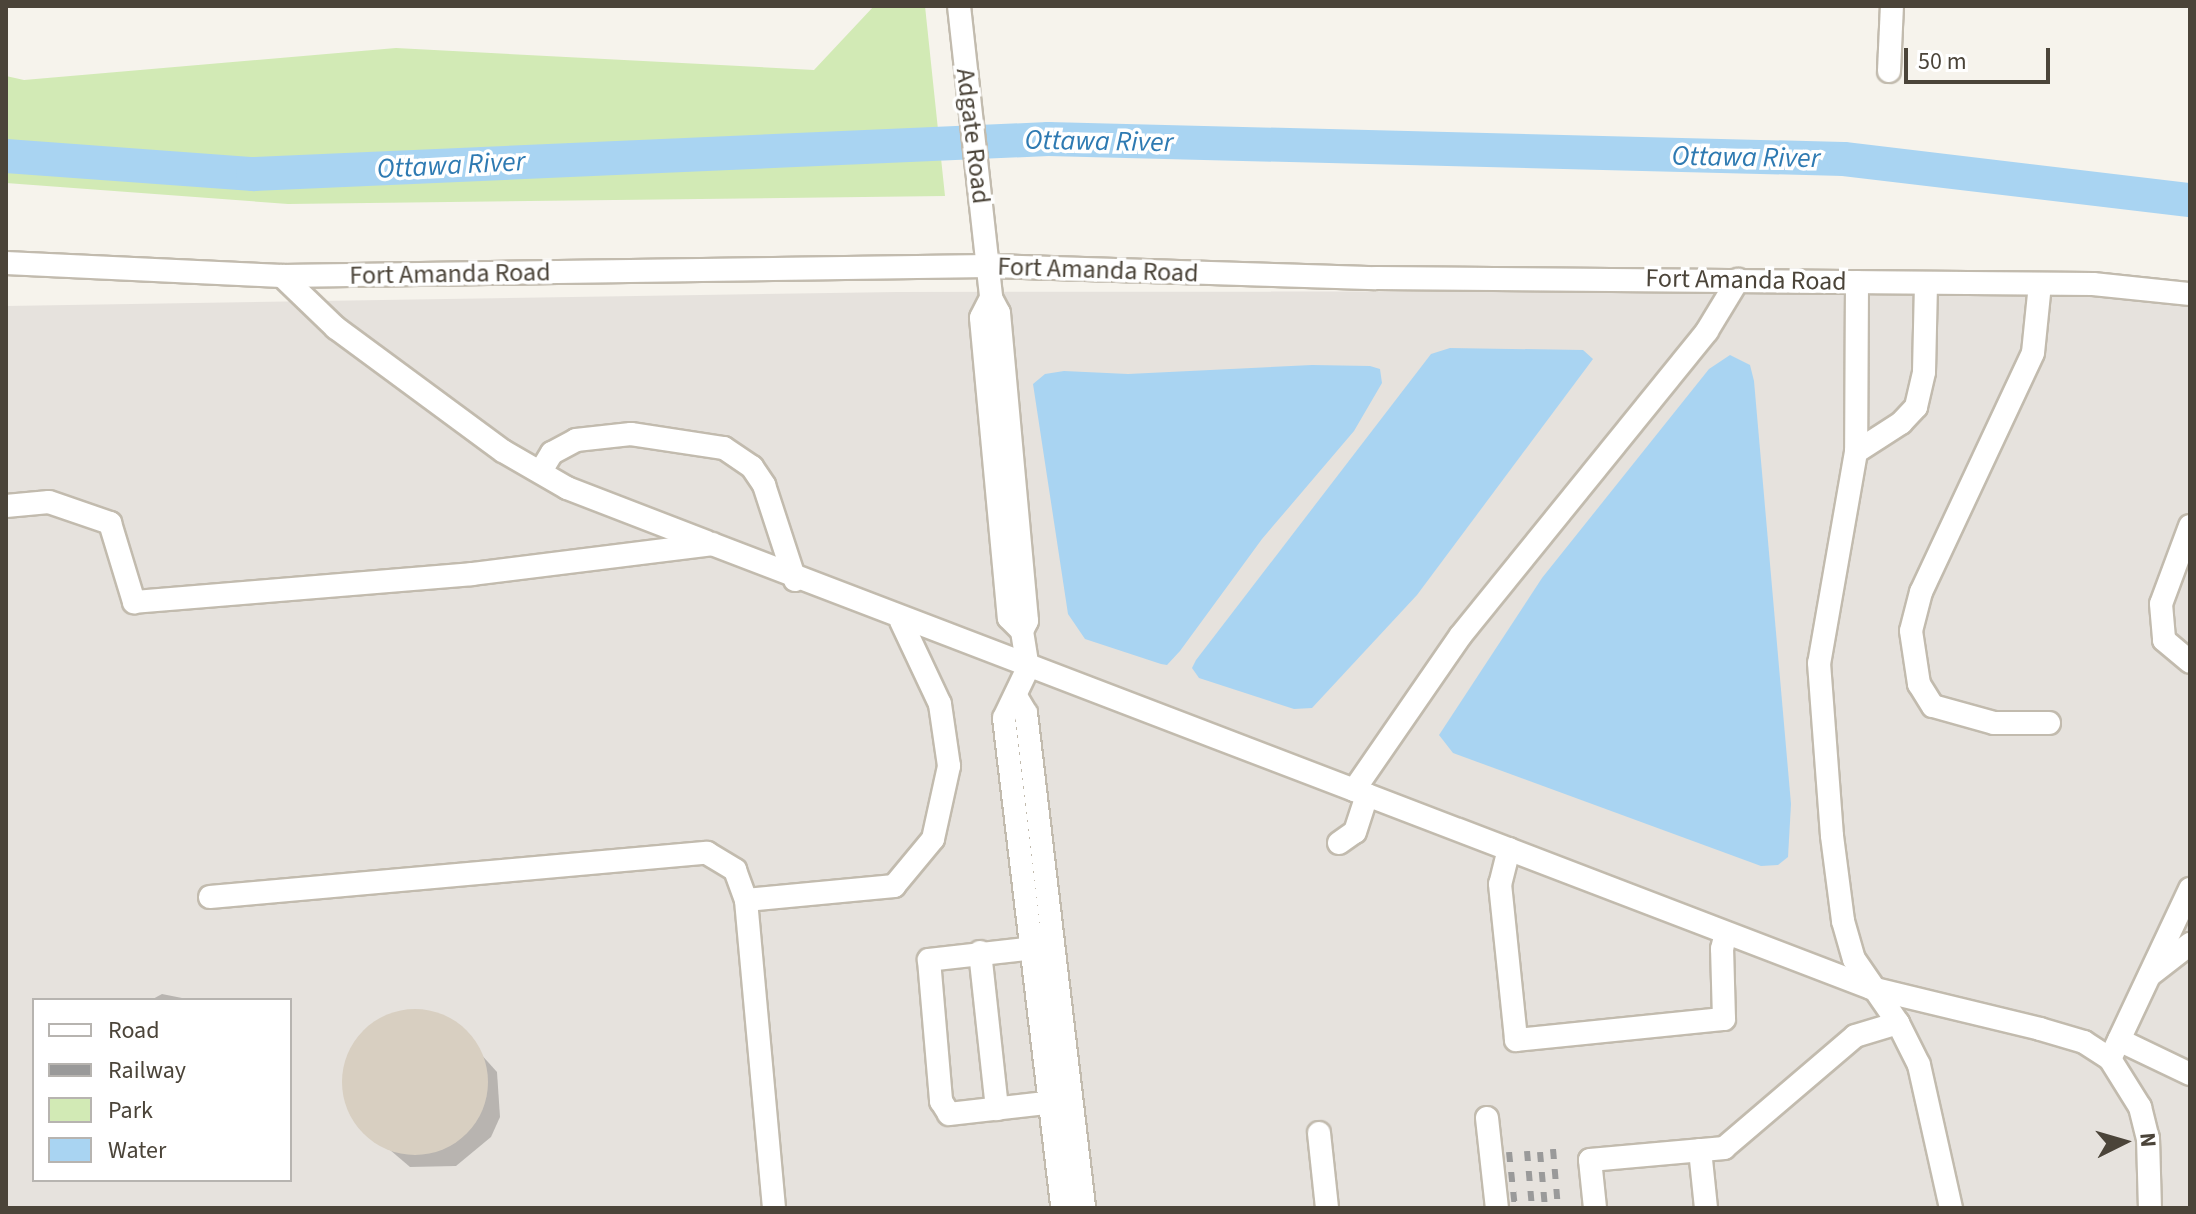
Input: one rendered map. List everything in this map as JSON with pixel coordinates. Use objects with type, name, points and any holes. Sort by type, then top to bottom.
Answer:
[{"type":"street","name":"Adgate Road","points":[[959,6],[991,298],[999,313],[1027,621],[1022,631],[1028,668]]},
{"type":"street","points":[[1889,71],[1892,6]]},
{"type":"street","name":"Fort Amanda Road","points":[[6,263],[282,276],[989,266],[1376,278],[2040,284],[2190,294]]},
{"type":"street","points":[[282,276],[336,328],[457,419],[567,488],[901,621],[1361,792],[1871,988],[2055,1033],[2190,1074]]},
{"type":"street","points":[[1339,843],[1355,832],[1361,792],[1461,635],[1707,331],[1738,280]]},
{"type":"street","points":[[1857,282],[1856,452],[1823,637],[1819,690],[1843,921],[1854,959],[1871,988],[1898,1023],[1919,1065],[1951,1208]]},
{"type":"street","points":[[1856,452],[1901,423],[1916,407],[1924,372],[1926,283]]},
{"type":"street","points":[[2040,284],[2033,353],[1921,592],[1911,631],[1919,684],[1933,706],[1994,723],[2049,723]]},
{"type":"street","points":[[541,471],[552,453],[576,440],[631,434],[724,448],[752,467],[764,485],[795,580]]},
{"type":"street","points":[[6,506],[49,502],[110,523],[134,602],[472,574],[712,544]]},
{"type":"street","points":[[2190,526],[2161,604],[2164,640],[2190,662]]},
{"type":"street","points":[[746,900],[894,886],[933,839],[949,766],[940,704],[901,621]]},
{"type":"street","points":[[1028,668],[1017,698],[1004,718],[1030,948],[1084,1208]]},
{"type":"street","points":[[1017,698],[1026,713],[1053,946],[1062,1208]]},
{"type":"street","points":[[1509,849],[1500,884],[1516,1040],[1724,1019],[1722,949],[1726,933]]},
{"type":"street","points":[[210,897],[707,853],[735,870],[746,900],[774,1208]]},
{"type":"street","points":[[2150,1208],[2148,1138],[2140,1107],[2114,1050],[2190,889]]},
{"type":"street","points":[[2146,978],[2190,944]]},
{"type":"street","points":[[1053,946],[929,960],[943,1109],[949,1114],[1060,1102]]},
{"type":"street","points":[[980,952],[997,1109]]},
{"type":"street","points":[[1595,1208],[1590,1160],[1724,1148],[1855,1036],[1898,1023]]},
{"type":"street","points":[[1487,1118],[1497,1208]]},
{"type":"street","points":[[1319,1133],[1327,1208]]},
{"type":"street","points":[[1700,1150],[1706,1208]]},
{"type":"shaded area","points":[[1814,291],[2109,296],[2190,304],[2190,1208],[6,1208],[6,306],[897,292]]},
{"type":"green space","points":[[874,6],[925,6],[945,196],[288,204],[6,183],[6,76],[24,80],[396,48],[814,70]]},
{"type":"water","points":[[1450,348],[1583,350],[1593,359],[1417,595],[1312,708],[1294,709],[1199,678],[1192,668],[1196,660],[1431,354]]},
{"type":"water","points":[[1730,355],[1750,365],[1754,381],[1791,804],[1788,857],[1778,865],[1761,866],[1453,753],[1439,735],[1542,578],[1709,369]]},
{"type":"water","points":[[1312,365],[1370,366],[1380,369],[1382,383],[1354,431],[1262,539],[1180,651],[1167,665],[1085,639],[1068,614],[1033,384],[1045,374],[1064,371],[1128,374]]},
{"type":"building","points":[[415,1009],[443,1015],[466,1031],[482,1054],[488,1082],[482,1110],[466,1133],[443,1149],[415,1155],[387,1149],[364,1133],[348,1110],[342,1082],[348,1054],[364,1031],[387,1015]]},
{"type":"waterway","name":"Ottawa River","points":[[6,156],[253,174],[1048,139],[1844,159],[2190,200]]},
{"type":"railway","points":[[1553,1149],[1558,1208]]},
{"type":"railway","points":[[1527,1151],[1532,1208]]},
{"type":"railway","points":[[1509,1152],[1515,1208]]},
{"type":"railway","points":[[1540,1152],[1545,1208]]}]
